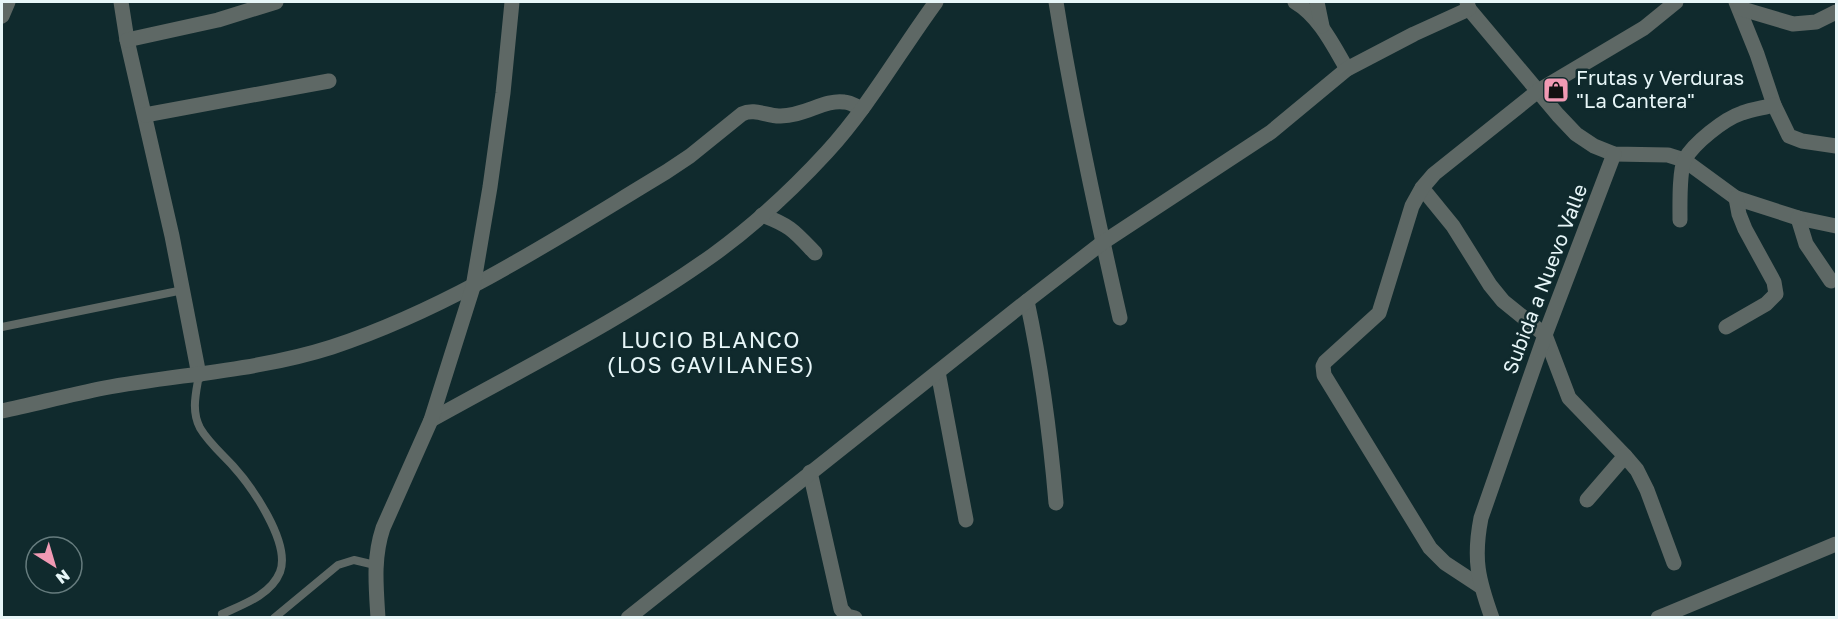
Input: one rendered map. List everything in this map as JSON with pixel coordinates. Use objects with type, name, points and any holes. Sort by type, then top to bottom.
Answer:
[{"type":"street","points":[[2,16],[8,2]]},
{"type":"street","points":[[121,2],[127,40],[183,290],[199,375]]},
{"type":"street","points":[[127,40],[218,20],[276,2]]},
{"type":"street","points":[[378,618],[375,565],[377,546],[431,420],[473,287],[503,93],[512,2]]},
{"type":"street","points":[[431,420],[656,293],[714,254],[762,215],[828,151],[862,109],[936,2]]},
{"type":"street","points":[[1056,2],[1070,90],[1120,318]]},
{"type":"street","points":[[1295,2],[1304,7],[1323,29],[1347,69]]},
{"type":"street","points":[[1317,2],[1323,29]]},
{"type":"street","points":[[1480,586],[1445,563],[1430,548],[1324,375],[1323,366],[1379,312],[1412,207],[1422,188],[1434,174],[1538,92],[1644,28],[1676,2]]},
{"type":"street","points":[[628,618],[1102,243],[1271,132],[1347,69],[1468,5],[1538,92],[1576,134],[1594,146],[1614,154],[1668,155],[1684,160],[1736,198],[1798,218],[1836,226]]},
{"type":"street","points":[[1737,5],[1793,24],[1816,22],[1836,12]]},
{"type":"street","points":[[1737,5],[1774,105],[1789,136],[1802,141],[1836,146]]},
{"type":"street","points":[[145,115],[329,81]]},
{"type":"street","points":[[2,411],[104,388],[270,364],[332,346],[409,317],[473,287],[666,172],[747,111],[793,116],[832,102],[842,101],[862,109]]},
{"type":"street","points":[[1680,219],[1684,160],[1710,133],[1729,119],[1742,113],[1774,105]]},
{"type":"street","name":"Subida a Nuevo Valle","points":[[1492,618],[1480,586],[1476,562],[1476,543],[1481,518],[1545,335],[1614,154]]},
{"type":"street","points":[[1422,188],[1454,226],[1490,285],[1503,301],[1545,335],[1569,398],[1637,470],[1647,490],[1674,563]]},
{"type":"street","points":[[1726,327],[1766,304],[1776,294],[1774,282],[1739,214],[1736,198]]},
{"type":"street","points":[[762,215],[785,224],[815,254]]},
{"type":"street","points":[[1798,218],[1806,244],[1831,280]]},
{"type":"street","points":[[1027,301],[1047,409],[1056,503]]},
{"type":"street","points":[[938,372],[966,520]]},
{"type":"street","points":[[1587,500],[1625,456]]},
{"type":"street","points":[[810,472],[841,609],[847,616],[855,618]]},
{"type":"street","points":[[1658,618],[1836,544]]},
{"type":"lane","points":[[2,327],[183,290]]},
{"type":"lane","points":[[199,375],[195,412],[200,427],[212,444],[251,487],[273,526],[281,550],[280,572],[269,587],[251,601],[222,614]]},
{"type":"lane","points":[[274,618],[338,565],[354,560],[375,565]]},
{"type":"place","name":"Frutas y Verduras \"La Cantera\"","points":[[1556,90]]},
{"type":"district","name":"LUCIO BLANCO (LOS GAVILANES)","points":[[711,352]]}]
